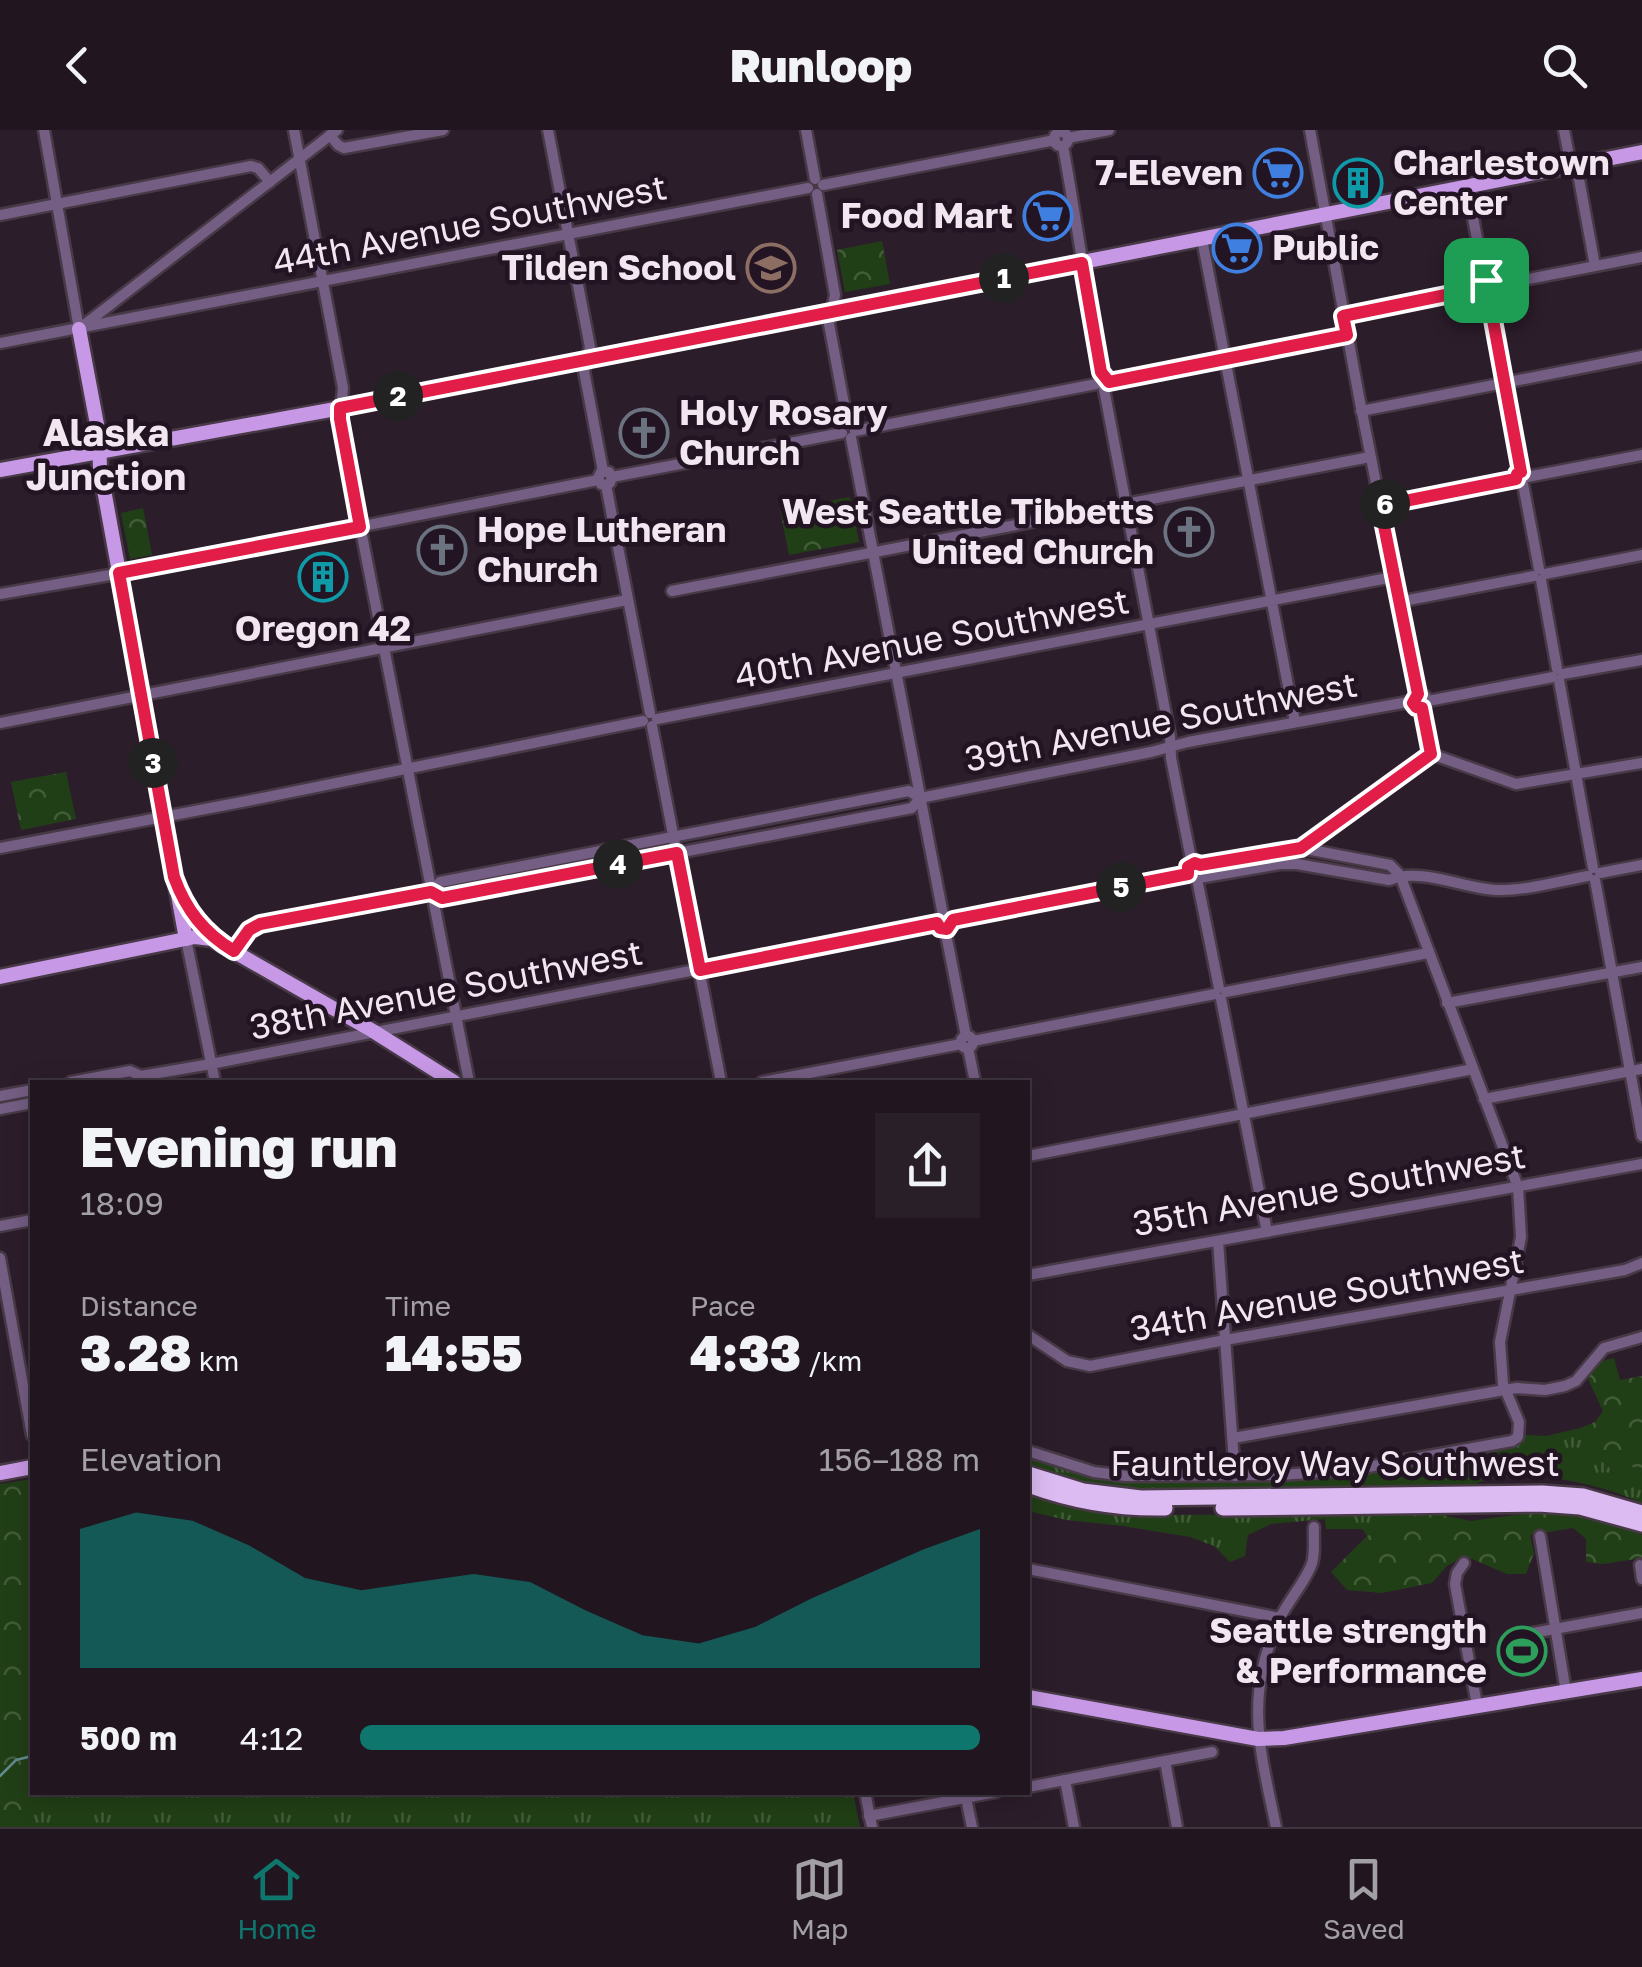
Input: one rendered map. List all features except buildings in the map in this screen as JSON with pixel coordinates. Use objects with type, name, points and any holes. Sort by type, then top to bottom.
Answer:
[{"type":"highway","name":"Fauntleroy Way Southwest","points":[[1030,1475],[1083,1490],[1141,1498],[1542,1492],[1583,1496],[1642,1513]]},
{"type":"highway","name":"Fauntleroy Way Southwest","points":[[1030,1486],[1076,1500],[1137,1508],[1539,1504],[1580,1507],[1642,1524]]},
{"type":"main road","points":[[0,470],[340,408],[1642,152]]},
{"type":"main road","points":[[79,329],[100,436],[100,468],[186,940]]},
{"type":"main road","points":[[174,877],[193,916],[218,942]]},
{"type":"main road","points":[[0,977],[206,938],[374,1031],[451,1080]]},
{"type":"main road","points":[[0,1472],[30,1467]]},
{"type":"main road","points":[[1030,1698],[1258,1739],[1284,1738],[1642,1679]]},
{"type":"street","points":[[44,130],[79,329],[333,132],[338,145],[344,148],[443,130]]},
{"type":"street","points":[[294,130],[343,388],[340,419],[469,1080]]},
{"type":"street","points":[[548,130],[590,347],[584,371],[722,1080]]},
{"type":"street","points":[[806,130],[835,295],[829,324],[975,1080]]},
{"type":"street","name":"44th Avenue Southwest","points":[[0,343],[1110,130]]},
{"type":"street","points":[[1310,130],[1393,577],[1431,754]]},
{"type":"street","points":[[1564,130],[1579,179],[1595,266]]},
{"type":"street","points":[[1062,137],[1171,747],[1267,1232]]},
{"type":"street","points":[[0,215],[251,166],[270,182]]},
{"type":"street","points":[[1468,186],[1612,973],[1636,1070],[1642,1136]]},
{"type":"street","points":[[1202,239],[1294,722]]},
{"type":"street","points":[[1343,316],[1642,257]]},
{"type":"street","points":[[115,301],[126,314],[144,316]]},
{"type":"street","points":[[0,594],[1347,335]]},
{"type":"street","points":[[1361,411],[1642,356]]},
{"type":"street","points":[[1380,506],[1642,455]]},
{"type":"street","points":[[672,591],[1370,456]]},
{"type":"street","points":[[1398,602],[1642,555]]},
{"type":"street","name":"40th Avenue Southwest","points":[[0,848],[1393,577]]},
{"type":"street","points":[[0,723],[627,600]]},
{"type":"street","name":"39th Avenue Southwest","points":[[431,892],[442,898],[912,808],[920,798],[1294,722],[1642,660]]},
{"type":"street","points":[[1431,754],[1516,784],[1642,763]]},
{"type":"street","points":[[1195,872],[1301,848],[1431,754]]},
{"type":"street","name":"39th Avenue Southwest","points":[[234,951],[249,930],[260,924],[431,892],[440,882],[909,791],[920,798]]},
{"type":"street","points":[[1301,848],[1390,865],[1400,876],[1518,1186],[1521,1237],[1500,1342],[1504,1390]]},
{"type":"street","points":[[1195,872],[1297,864],[1388,880],[1400,876],[1495,890],[1642,866]]},
{"type":"street","name":"38th Avenue Southwest","points":[[82,1080],[130,1071],[137,1079],[1195,872]]},
{"type":"street","points":[[186,940],[214,1080]]},
{"type":"street","points":[[772,1080],[1428,953]]},
{"type":"street","points":[[1447,1003],[1642,967]]},
{"type":"street","points":[[1030,1156],[1472,1069]]},
{"type":"street","points":[[1484,1099],[1636,1070]]},
{"type":"street","points":[[0,1096],[30,1090]]},
{"type":"street","points":[[0,1110],[30,1103]]},
{"type":"street","name":"35th Avenue Southwest","points":[[1030,1276],[1642,1164]]},
{"type":"street","points":[[0,1226],[30,1220]]},
{"type":"street","points":[[1218,1241],[1235,1476]]},
{"type":"street","points":[[0,1258],[30,1423]]},
{"type":"street","name":"34th Avenue Southwest","points":[[1030,1336],[1067,1361],[1090,1366],[1642,1264]]},
{"type":"street","points":[[1233,1438],[1517,1388],[1556,1390],[1576,1381],[1604,1348],[1642,1337]]},
{"type":"street","points":[[17,1347],[30,1344]]},
{"type":"street","name":"Fauntleroy Way Southwest","points":[[1030,1452],[1094,1472],[1126,1476],[1290,1475],[1350,1470],[1512,1441],[1518,1436],[1519,1422],[1504,1390]]},
{"type":"street","points":[[1276,1827],[1258,1739],[1261,1675],[1280,1618],[1312,1565],[1314,1527]]},
{"type":"street","points":[[1540,1536],[1566,1692]]},
{"type":"street","points":[[1464,1563],[1455,1584],[1477,1706]]},
{"type":"street","points":[[1640,1565],[1642,1579]]},
{"type":"street","points":[[1030,1569],[1280,1618]]},
{"type":"street","points":[[1511,1636],[1642,1613]]},
{"type":"street","points":[[1030,1787],[1212,1752]]},
{"type":"street","points":[[1165,1761],[1177,1827]]},
{"type":"street","points":[[1065,1780],[1074,1827]]},
{"type":"street","points":[[866,1795],[871,1821],[981,1795]]},
{"type":"street","points":[[966,1798],[972,1827]]},
{"type":"green space","points":[[882,241],[890,284],[845,292],[837,250]]},
{"type":"green space","points":[[850,497],[859,542],[789,555],[780,510]]},
{"type":"green space","points":[[143,508],[152,555],[130,559],[121,513]]},
{"type":"green space","points":[[66,772],[76,819],[21,830],[11,782]]},
{"type":"green space","points":[[1614,1358],[1620,1380],[1642,1376],[1642,1474],[1629,1464],[1615,1476],[1605,1461],[1586,1450],[1580,1428],[1595,1422],[1603,1411],[1588,1379],[1598,1362]]},
{"type":"green space","points":[[1580,1428],[1586,1450],[1605,1461],[1614,1475],[1629,1463],[1642,1474],[1642,1503],[1582,1483],[1536,1476],[1475,1484],[1156,1491],[1091,1484],[1030,1467],[1030,1458],[1085,1476],[1156,1483],[1302,1481],[1512,1445],[1521,1442],[1525,1435],[1546,1436]]},
{"type":"green space","points":[[30,1479],[30,1795],[50,1795],[17,1827],[0,1827],[0,1484]]},
{"type":"green space","points":[[1030,1493],[1093,1510],[1137,1515],[1437,1514],[1404,1518],[1367,1536],[1362,1529],[1326,1529],[1325,1519],[1271,1524],[1248,1535],[1245,1556],[1230,1562],[1214,1546],[1190,1537],[1030,1511]]},
{"type":"green space","points":[[1528,1513],[1586,1517],[1627,1528],[1642,1535],[1642,1558],[1603,1564],[1586,1562],[1586,1539],[1573,1528],[1530,1535],[1534,1553],[1526,1574],[1507,1574],[1465,1556],[1447,1566],[1432,1583],[1382,1593],[1347,1590],[1331,1572],[1367,1536],[1404,1518],[1437,1514],[1471,1521]]},
{"type":"green space","points":[[49,1795],[854,1795],[860,1827],[17,1827]]},
{"type":"waterway","points":[[0,1776],[16,1760],[30,1756]]},
{"type":"place","name":"7-Eleven","points":[[1278,173]]},
{"type":"place","name":"Charlestown Center","points":[[1358,183]]},
{"type":"place","name":"Food Mart","points":[[1048,216]]},
{"type":"place","name":"Public","points":[[1237,248]]},
{"type":"place","name":"Tilden School","points":[[771,268]]},
{"type":"place","name":"Holy Rosary Church","points":[[644,433]]},
{"type":"place","name":"West Seattle Tibbetts United Church","points":[[1189,532]]},
{"type":"place","name":"Hope Lutheran Church","points":[[442,550]]},
{"type":"place","name":"Oregon 42","points":[[323,577]]},
{"type":"place","name":"Seattle strength & Performance","points":[[1522,1651]]},
{"type":"district","name":"Alaska Junction","points":[[106,455]]},
{"type":"route","points":[[1082,263],[1101,372],[1109,382],[1347,335],[1343,316],[1480,288],[1486,280],[1493,287],[1488,293],[1521,472],[1516,479],[1380,506],[1418,694],[1413,703],[1422,708],[1431,754],[1301,848],[1195,863],[1188,867],[1188,874],[951,920],[947,929],[937,923],[700,970],[677,853],[442,898],[431,892],[260,924],[249,930],[234,951],[200,925],[178,888],[119,573],[360,527],[340,408],[1082,263]]}]
